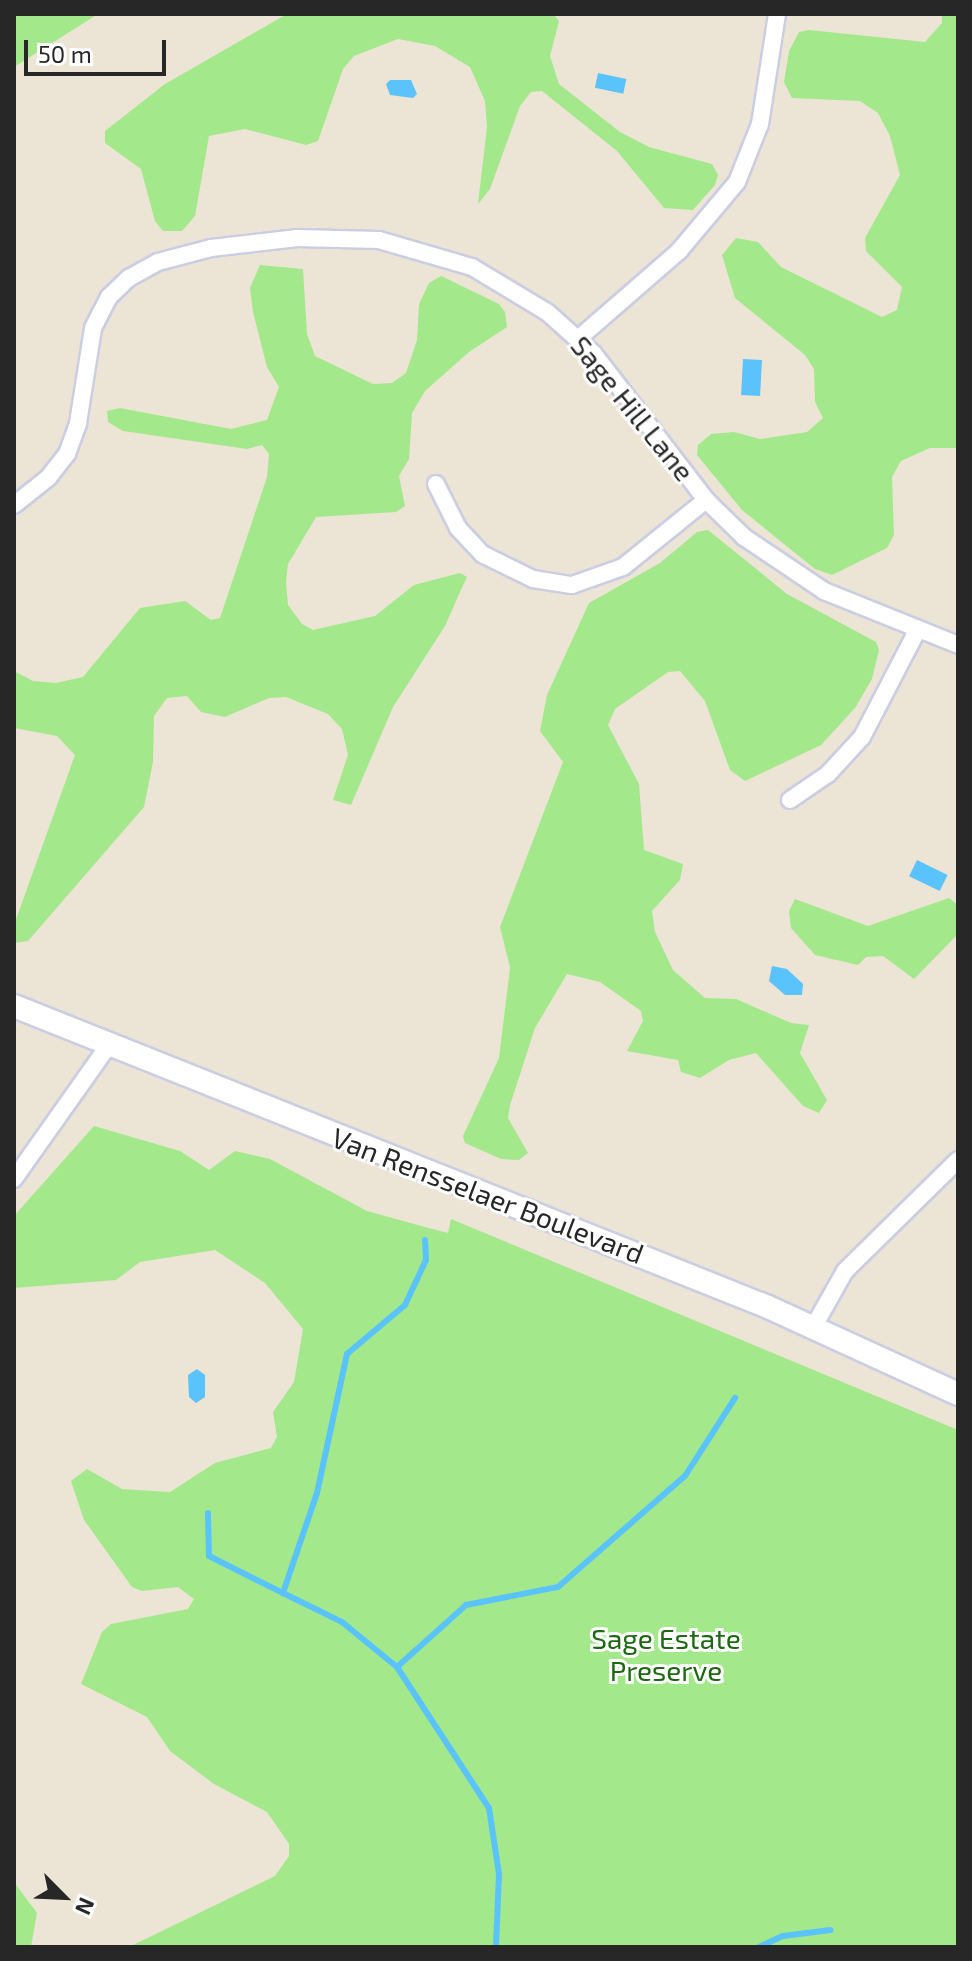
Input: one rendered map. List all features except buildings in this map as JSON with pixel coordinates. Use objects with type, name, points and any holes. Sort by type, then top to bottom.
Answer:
[{"type":"main road","name":"Van Rensselaer Boulevard","points":[[14,1006],[814,1326],[958,1394]]},
{"type":"street","points":[[579,338],[679,251],[737,182],[760,124],[777,14]]},
{"type":"street","name":"Sage Hill Lane","points":[[14,505],[50,476],[72,442],[86,350],[109,297],[143,269],[173,257],[297,238],[393,242],[451,258],[493,277],[579,338],[657,430],[706,500],[751,543],[801,578],[917,631],[958,645]]},
{"type":"street","name":"Sage Hill Lane","points":[[436,484],[458,528],[482,554],[533,579],[572,585],[623,567],[706,500]]},
{"type":"street","points":[[790,800],[828,774],[862,737],[917,631]]},
{"type":"street","points":[[14,1179],[108,1046]]},
{"type":"street","points":[[814,1326],[845,1271],[958,1160]]},
{"type":"green space","points":[[14,14],[98,14],[14,67]]},
{"type":"green space","points":[[287,14],[553,14],[559,21],[550,56],[559,84],[620,132],[649,147],[712,164],[718,175],[715,185],[693,210],[664,208],[617,151],[542,91],[531,92],[520,106],[490,189],[478,204],[487,127],[485,101],[470,67],[435,46],[398,39],[354,56],[343,69],[318,141],[306,145],[245,129],[209,136],[195,216],[182,231],[163,231],[155,221],[141,169],[105,143],[105,131],[165,84]]},
{"type":"green space","points":[[942,14],[958,14],[958,448],[930,448],[901,461],[892,477],[894,535],[887,548],[832,575],[815,569],[742,510],[697,455],[698,445],[711,434],[734,432],[760,439],[807,432],[823,418],[815,402],[814,369],[805,355],[735,298],[722,255],[736,238],[758,242],[781,267],[882,317],[897,310],[902,287],[866,251],[865,238],[900,175],[890,136],[878,113],[860,101],[792,98],[784,82],[789,51],[799,32],[809,30],[925,42],[942,23]]},
{"type":"green space","points":[[260,265],[303,269],[307,334],[315,356],[373,384],[392,383],[406,373],[417,340],[419,304],[429,283],[441,276],[499,304],[505,312],[507,327],[469,352],[425,391],[412,413],[409,459],[399,476],[405,506],[396,512],[316,517],[288,564],[288,605],[302,624],[313,630],[375,616],[414,585],[460,573],[467,577],[445,626],[393,707],[351,805],[333,800],[348,755],[342,729],[328,714],[286,697],[269,698],[225,717],[201,712],[187,696],[167,698],[154,716],[153,762],[144,807],[28,941],[14,943],[14,925],[75,755],[57,736],[14,728],[14,671],[33,681],[56,683],[83,677],[140,608],[185,601],[211,620],[220,618],[267,477],[269,454],[262,445],[247,449],[123,431],[108,422],[107,411],[120,408],[231,429],[267,420],[279,387],[267,367],[253,312],[250,288]]},
{"type":"green space","points":[[708,530],[787,594],[876,642],[879,650],[872,679],[855,708],[821,745],[745,781],[730,770],[705,701],[680,671],[668,672],[615,709],[608,725],[639,784],[644,850],[683,864],[680,880],[652,911],[655,932],[673,970],[705,998],[736,999],[791,1023],[809,1025],[800,1053],[827,1100],[819,1113],[803,1106],[756,1053],[729,1060],[700,1078],[681,1072],[678,1060],[627,1051],[643,1021],[641,1011],[600,982],[567,974],[535,1028],[510,1105],[508,1118],[528,1153],[519,1160],[501,1159],[465,1143],[463,1136],[499,1058],[510,968],[500,927],[563,762],[540,731],[547,695],[589,603],[660,563],[697,532]]},
{"type":"green space","points":[[949,898],[958,905],[958,934],[914,979],[883,956],[866,957],[858,965],[815,955],[791,928],[789,911],[795,899],[868,926]]},
{"type":"green space","name":"Sage Estate Preserve","points":[[94,1126],[180,1151],[209,1170],[235,1151],[270,1159],[367,1211],[448,1233],[451,1219],[958,1430],[958,1947],[129,1947],[275,1876],[289,1856],[289,1844],[267,1812],[214,1784],[170,1751],[147,1717],[81,1684],[102,1632],[111,1624],[188,1609],[194,1599],[178,1587],[142,1591],[132,1587],[84,1520],[71,1481],[87,1469],[122,1489],[170,1492],[215,1463],[271,1448],[277,1437],[273,1412],[294,1382],[303,1329],[265,1283],[215,1250],[140,1262],[116,1280],[14,1288],[14,1216]]},
{"type":"green space","points":[[14,1882],[37,1913],[31,1947],[14,1947]]},
{"type":"water","points":[[598,73],[626,79],[623,94],[595,88]]},
{"type":"water","points":[[390,80],[411,80],[417,94],[413,98],[390,95],[386,84]]},
{"type":"water","points":[[743,359],[762,360],[760,396],[741,395]]},
{"type":"water","points":[[917,860],[948,875],[940,891],[909,876]]},
{"type":"water","points":[[772,966],[787,969],[803,984],[802,995],[785,995],[769,981]]},
{"type":"water","points":[[197,1369],[205,1375],[205,1397],[196,1403],[189,1397],[188,1375]]},
{"type":"waterway","points":[[425,1240],[426,1260],[405,1305],[347,1354],[317,1493],[283,1593],[342,1622],[397,1667],[489,1808],[499,1874],[496,1947]]},
{"type":"waterway","points":[[397,1667],[466,1605],[558,1587],[685,1476],[735,1398]]},
{"type":"waterway","points":[[208,1513],[209,1556],[283,1593]]},
{"type":"waterway","points":[[759,1947],[783,1936],[831,1930]]}]
